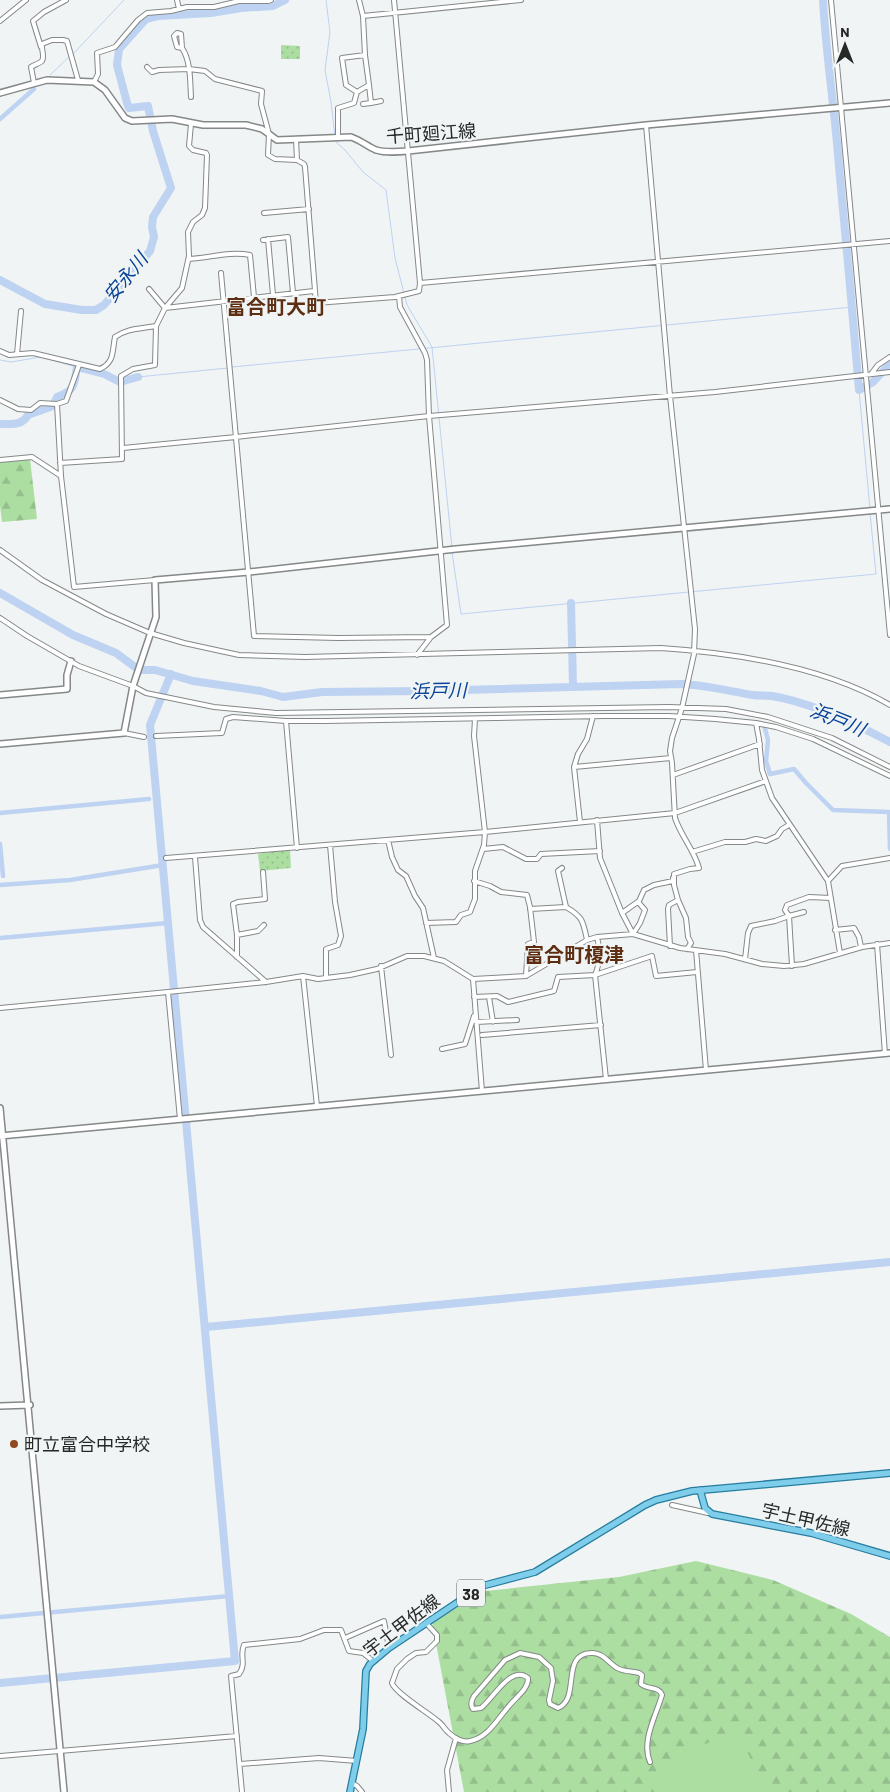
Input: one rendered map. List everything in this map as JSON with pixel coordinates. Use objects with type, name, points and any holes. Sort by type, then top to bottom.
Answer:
[{"type":"main road","name":"宇土甲佐線","points":[[350,1792],[363,1730],[366,1670],[373,1661],[389,1648],[482,1586],[535,1572],[645,1505],[680,1493],[890,1473]]},
{"type":"main road","points":[[700,1490],[708,1513]]},
{"type":"main road","name":"宇土甲佐線","points":[[708,1513],[811,1533],[890,1556]]},
{"type":"street","points":[[0,21],[26,0]]},
{"type":"street","points":[[34,83],[31,67],[42,61],[43,58],[33,21],[44,12],[66,0]]},
{"type":"street","points":[[176,0],[179,9]]},
{"type":"street","points":[[0,93],[47,80],[94,82],[98,74],[97,53],[115,47],[138,20],[147,13],[187,7],[214,6],[239,0],[268,2],[271,0]]},
{"type":"street","points":[[359,0],[363,16],[365,55],[371,103]]},
{"type":"street","points":[[147,67],[152,72],[189,69],[205,71],[215,79],[262,91],[261,104],[269,134],[268,155],[275,159],[297,160],[304,164],[305,167],[316,303],[399,296],[412,293],[419,291],[420,283],[394,0]]},
{"type":"street","points":[[363,16],[519,0]]},
{"type":"street","points":[[831,0],[890,635]]},
{"type":"street","points":[[41,47],[42,44],[52,40],[67,41],[78,80]]},
{"type":"street","points":[[182,48],[186,53],[189,69],[191,97]]},
{"type":"street","points":[[357,92],[346,85],[342,58],[365,55]]},
{"type":"street","name":"千町廻江線","points":[[94,82],[105,90],[125,118],[132,121],[172,119],[191,124],[255,127],[277,140],[351,137],[384,152],[646,125],[890,103]]},
{"type":"street","points":[[338,137],[338,108],[354,102],[357,92],[368,85]]},
{"type":"street","points":[[363,104],[381,101]]},
{"type":"street","points":[[60,463],[122,458],[121,376],[133,369],[155,365],[156,326],[165,308],[182,288],[189,259],[190,228],[193,222],[202,215],[205,208],[207,155],[206,153],[193,150],[189,146],[191,124]]},
{"type":"street","points":[[646,125],[670,396],[692,600],[695,650],[680,717],[672,738],[670,751],[672,758],[674,813],[678,826],[699,868],[674,874]]},
{"type":"street","points":[[296,139],[297,160]]},
{"type":"street","points":[[264,213],[309,209]]},
{"type":"street","points":[[273,295],[266,239],[288,237],[293,293]]},
{"type":"street","points":[[420,283],[890,241]]},
{"type":"street","points":[[189,259],[208,258],[230,252],[250,255],[254,297]]},
{"type":"street","points":[[221,273],[254,636],[338,638],[432,636]]},
{"type":"street","points":[[149,289],[165,308]]},
{"type":"street","points":[[165,308],[314,291]]},
{"type":"street","points":[[399,296],[400,307],[427,360],[443,550],[447,625],[432,636],[417,655]]},
{"type":"street","points":[[17,354],[21,311]]},
{"type":"street","points":[[0,351],[9,355],[33,353],[100,369],[107,366],[111,361],[115,337],[124,331],[134,328],[156,326]]},
{"type":"street","points":[[867,375],[890,357]]},
{"type":"street","points":[[0,400],[18,409],[31,410],[40,403],[57,404],[66,401],[79,365]]},
{"type":"street","points":[[123,448],[236,438],[432,415],[670,396],[890,372]]},
{"type":"street","points":[[57,404],[61,476],[74,587],[249,572],[443,550],[890,509]]},
{"type":"street","points":[[0,460],[32,457],[61,476]]},
{"type":"street","points":[[0,550],[42,580],[106,614],[150,633],[201,648],[231,654],[305,658],[661,648],[695,650],[761,661],[842,682],[877,697],[890,705]]},
{"type":"street","points":[[124,733],[133,686],[157,612],[155,580]]},
{"type":"street","points":[[0,618],[79,666],[133,686],[148,694],[189,702],[246,711],[276,713],[726,709],[780,720],[832,738],[890,767]]},
{"type":"street","points":[[0,695],[66,689],[71,661]]},
{"type":"street","points":[[580,822],[574,767],[578,754],[587,739],[593,716]]},
{"type":"street","points":[[156,736],[222,733],[226,719],[233,717],[286,721],[593,716],[680,717],[756,723],[776,727],[813,739],[890,776]]},
{"type":"street","points":[[426,923],[456,922],[461,915],[470,912],[474,899],[475,872],[483,850],[484,832],[474,719]]},
{"type":"street","points":[[286,721],[297,848]]},
{"type":"street","points":[[756,723],[762,770],[772,798],[828,881],[840,953]]},
{"type":"street","points":[[0,744],[124,733],[144,737]]},
{"type":"street","points":[[673,774],[760,744]]},
{"type":"street","points":[[574,767],[672,758]]},
{"type":"street","points":[[166,858],[484,832],[674,813],[766,781]]},
{"type":"street","points":[[597,820],[600,858],[622,913],[634,934]]},
{"type":"street","points":[[692,852],[724,842],[745,842],[756,839],[772,840],[782,829],[789,825]]},
{"type":"street","points":[[388,840],[392,857],[398,870],[406,876],[423,908],[429,928],[434,958]]},
{"type":"street","points":[[326,978],[326,949],[338,945],[341,936],[335,902],[330,845]]},
{"type":"street","points":[[483,850],[503,848],[526,858],[537,860],[541,854],[600,851]]},
{"type":"street","points":[[195,857],[200,920],[203,927],[266,982]]},
{"type":"street","points":[[828,881],[842,866],[890,858]]},
{"type":"street","points":[[562,868],[558,871],[566,907]]},
{"type":"street","points":[[238,956],[233,904],[265,899],[263,872]]},
{"type":"street","points":[[674,874],[674,885],[686,918],[688,937],[691,943],[687,949]]},
{"type":"street","points":[[622,913],[638,902],[644,890],[654,885],[673,881],[674,874]]},
{"type":"street","points":[[474,881],[501,892],[527,895],[534,942],[528,944],[526,976]]},
{"type":"street","points":[[792,966],[789,916],[785,910],[787,906],[809,897],[831,898]]},
{"type":"street","points":[[670,946],[668,909],[669,905],[678,900]]},
{"type":"street","points":[[634,934],[640,924],[644,910],[638,902]]},
{"type":"street","points":[[530,909],[566,907],[583,920],[587,940]]},
{"type":"street","points":[[745,959],[748,933],[751,926],[804,912]]},
{"type":"street","points":[[237,935],[258,931],[264,925]]},
{"type":"street","points":[[835,930],[854,928],[859,937],[861,947]]},
{"type":"street","points":[[0,1008],[266,982],[303,976],[318,979],[326,978],[364,972],[407,956],[434,958],[455,967],[473,979],[526,976],[587,940],[597,937],[634,934],[670,946],[725,954],[762,964],[792,966],[861,947],[890,942]]},
{"type":"street","points":[[597,937],[599,950],[598,969],[595,975],[606,1079]]},
{"type":"street","points":[[1,1136],[888,1053],[877,944]]},
{"type":"street","points":[[696,950],[706,1070]]},
{"type":"street","points":[[474,997],[497,996],[508,1002],[554,991],[558,977],[595,975],[652,956],[656,976],[697,972]]},
{"type":"street","points":[[381,966],[391,1055]]},
{"type":"street","points":[[303,976],[317,1106]]},
{"type":"street","points":[[473,979],[482,1091]]},
{"type":"street","points":[[169,992],[181,1119]]},
{"type":"street","points":[[489,997],[493,1022]]},
{"type":"street","points":[[442,1049],[465,1044],[475,1014]]},
{"type":"street","points":[[476,1022],[517,1020]]},
{"type":"street","points":[[482,1035],[601,1025]]},
{"type":"street","points":[[0,1108],[1,1136],[30,1405],[34,1473],[64,1792]]},
{"type":"street","points":[[0,1406],[30,1405]]},
{"type":"street","points":[[672,1505],[708,1513]]},
{"type":"street","points":[[345,1638],[384,1621],[389,1648]]},
{"type":"street","points":[[426,1623],[437,1635],[437,1641],[426,1652],[416,1654],[407,1659],[393,1677],[392,1684],[395,1690],[441,1723],[456,1738],[464,1742],[481,1736],[497,1722],[507,1707],[527,1687],[528,1678],[526,1676],[517,1674],[512,1676],[481,1708],[473,1709],[472,1700],[474,1696],[505,1660],[520,1653],[533,1655],[545,1662],[550,1668],[552,1676],[550,1704],[558,1708],[564,1705],[568,1695],[575,1662],[581,1656],[591,1652],[599,1654],[619,1669],[639,1673],[642,1675],[641,1684],[661,1692],[662,1695],[646,1749],[650,1762]]},
{"type":"street","points":[[242,1792],[231,1676],[239,1674],[242,1669],[242,1648],[244,1645],[300,1639],[324,1630],[341,1630],[349,1651],[363,1653],[373,1661]]},
{"type":"street","points":[[0,1756],[237,1736]]},
{"type":"street","points":[[449,1792],[447,1770],[456,1738]]},
{"type":"street","points":[[240,1764],[319,1758],[357,1761]]},
{"type":"street","points":[[352,1783],[358,1786],[362,1792]]},
{"type":"green space","points":[[281,45],[300,46],[300,59],[281,59]]},
{"type":"green space","points":[[30,459],[37,519],[2,522],[0,462]]},
{"type":"green space","points":[[290,849],[291,868],[260,871],[258,854]]},
{"type":"green space","points":[[696,1561],[773,1580],[851,1614],[890,1637],[890,1792],[464,1792],[432,1622],[485,1591],[619,1577]]},
{"type":"green space","points":[[733,1732],[740,1736],[766,1792],[662,1792],[655,1778],[657,1765]]},
{"type":"waterway","points":[[73,54],[124,0]]},
{"type":"waterway","name":"安永川","points":[[0,280],[45,304],[82,310],[96,310],[104,305],[150,251],[154,237],[153,217],[171,188],[153,131],[148,106],[129,108],[127,103],[117,65],[119,49],[146,19],[158,16],[211,13],[241,8],[273,6],[285,0]]},
{"type":"waterway","points":[[326,0],[330,32],[325,70],[335,136]]},
{"type":"waterway","points":[[823,0],[859,390],[873,382],[890,364]]},
{"type":"waterway","points":[[50,75],[70,56]]},
{"type":"waterway","points":[[0,119],[34,89]]},
{"type":"waterway","points":[[335,140],[363,172],[386,190],[395,258],[407,305],[432,347],[452,548]]},
{"type":"waterway","points":[[232,367],[853,307]]},
{"type":"waterway","points":[[0,360],[11,362],[41,357],[76,367]]},
{"type":"waterway","points":[[0,424],[19,423],[26,419],[28,415],[53,406],[57,397],[63,395],[73,386],[77,367],[104,374],[120,382],[138,377]]},
{"type":"waterway","points":[[138,377],[228,368]]},
{"type":"waterway","points":[[859,390],[870,509]]},
{"type":"waterway","points":[[452,552],[461,614],[876,574],[870,513]]},
{"type":"waterway","name":"浜戸川","points":[[0,593],[73,635],[116,653],[139,670],[155,670],[193,681],[261,691],[283,697],[322,692],[681,684],[772,696],[802,703],[848,721],[890,742]]},
{"type":"waterway","points":[[571,603],[573,686]]},
{"type":"waterway","points":[[0,1683],[235,1661],[150,725],[171,674]]},
{"type":"waterway","points":[[764,725],[768,740],[766,761],[770,774],[794,769],[833,810],[889,812],[890,849]]},
{"type":"waterway","points":[[0,813],[149,799]]},
{"type":"waterway","points":[[0,844],[3,876]]},
{"type":"waterway","points":[[0,885],[70,880],[163,865]]},
{"type":"waterway","points":[[0,938],[168,923]]},
{"type":"waterway","points":[[206,1327],[890,1262]]},
{"type":"waterway","points":[[0,1617],[230,1596]]},
{"type":"place","name":"町立富合中学校","points":[[14,1444]]},
{"type":"district","name":"富合町大町","points":[[276,306]]},
{"type":"district","name":"富合町榎津","points":[[574,954]]}]
